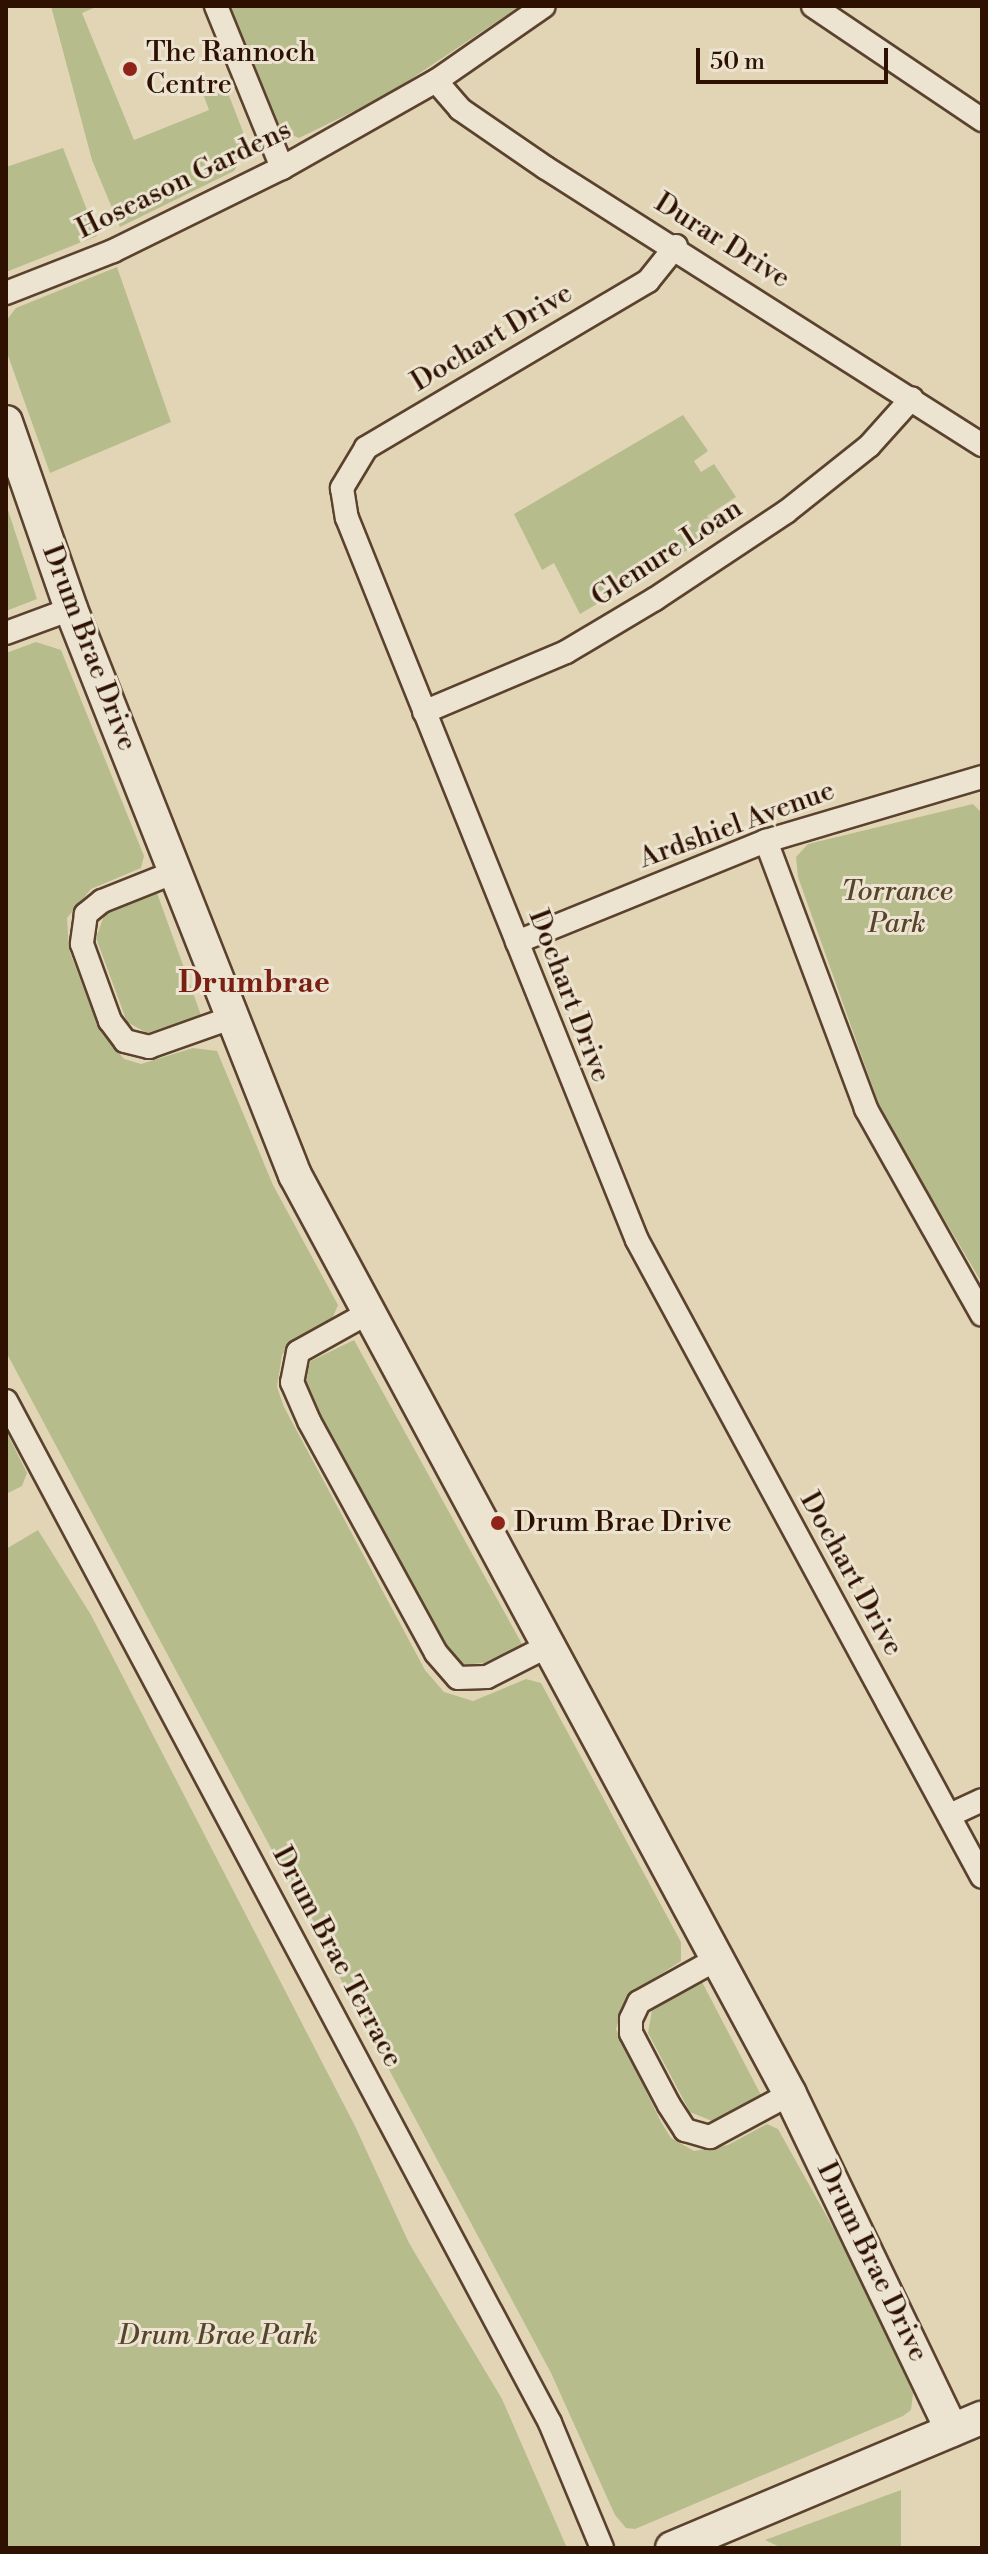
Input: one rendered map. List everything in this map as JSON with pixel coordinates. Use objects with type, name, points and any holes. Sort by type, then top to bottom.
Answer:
[{"type":"street","points":[[216,6],[282,168]]},
{"type":"street","name":"Hoseason Gardens","points":[[6,293],[113,251],[282,168],[436,81],[544,6]]},
{"type":"street","points":[[813,6],[982,120]]},
{"type":"street","name":"Durar Drive","points":[[436,81],[460,109],[982,445]]},
{"type":"street","name":"Dochart Drive","points":[[676,246],[648,281],[366,448],[351,467],[342,488],[347,518],[637,1240],[982,1877]]},
{"type":"street","name":"Glenure Loan","points":[[424,712],[566,652],[655,599],[786,512],[869,446],[912,398]]},
{"type":"street","name":"Drum Brae Drive","points":[[6,422],[71,609],[295,1175],[790,2094],[952,2430]]},
{"type":"street","points":[[6,633],[71,609]]},
{"type":"street","name":"Ardshiel Avenue","points":[[517,942],[766,841],[982,777]]},
{"type":"street","points":[[766,841],[866,1109],[982,1315]]},
{"type":"street","points":[[175,872],[102,901],[86,914],[82,944],[110,1021],[125,1041],[149,1047],[231,1018]]},
{"type":"street","points":[[368,1313],[298,1352],[292,1382],[309,1421],[436,1653],[458,1678],[487,1677],[548,1646]]},
{"type":"street","name":"Drum Brae Terrace","points":[[6,1401],[550,2423],[602,2548]]},
{"type":"street","points":[[950,1815],[982,1800]]},
{"type":"street","points":[[717,1959],[639,2002],[631,2019],[631,2033],[663,2093],[685,2130],[710,2137],[790,2094]]},
{"type":"street","points":[[672,2548],[982,2418]]},
{"type":"green space","points":[[51,6],[98,6],[82,13],[134,140],[209,110],[202,91],[223,80],[245,137],[245,152],[234,171],[120,227],[92,160]]},
{"type":"green space","points":[[228,6],[520,6],[387,95],[299,138],[276,128],[270,119]]},
{"type":"green space","points":[[63,148],[97,236],[6,272],[6,167]]},
{"type":"green space","points":[[117,267],[171,422],[50,473],[6,350],[6,321],[16,308]]},
{"type":"green space","points":[[683,415],[708,451],[694,461],[701,472],[714,464],[736,497],[707,516],[718,532],[580,614],[554,563],[542,570],[514,514]]},
{"type":"green space","points":[[6,504],[37,599],[6,611]]},
{"type":"green space","points":[[36,642],[61,650],[144,856],[141,868],[91,889],[67,918],[69,950],[100,1031],[124,1059],[141,1064],[193,1048],[217,1051],[273,1185],[338,1305],[332,1319],[291,1341],[282,1355],[277,1387],[284,1407],[425,1670],[444,1692],[473,1701],[526,1679],[541,1683],[681,1942],[681,1961],[627,1996],[616,2029],[661,2122],[671,2138],[694,2151],[728,2145],[767,2124],[778,2129],[855,2267],[913,2393],[911,2410],[903,2416],[635,2529],[626,2528],[615,2515],[551,2373],[6,1352],[6,653]]},
{"type":"green space","name":"Torrance Park","points":[[973,804],[982,813],[982,1283],[883,1116],[798,877],[796,857],[808,844]]},
{"type":"green space","points":[[157,893],[201,1015],[147,1033],[127,1022],[96,938],[105,913]]},
{"type":"green space","points":[[354,1340],[522,1644],[484,1663],[461,1665],[448,1651],[306,1392],[304,1376],[311,1361]]},
{"type":"green space","points":[[6,1431],[27,1473],[22,1486],[6,1494]]},
{"type":"green space","name":"Drum Brae Park","points":[[38,1530],[91,1615],[355,2126],[409,2243],[502,2399],[567,2548],[6,2548],[6,1549]]},
{"type":"green space","points":[[702,1982],[761,2095],[712,2121],[690,2112],[648,2033],[652,2010]]},
{"type":"green space","points":[[901,2490],[901,2548],[782,2548],[765,2540]]},
{"type":"place","name":"The Rannoch Centre","points":[[130,69]]},
{"type":"place","name":"Drum Brae Drive","points":[[498,1523]]},
{"type":"district","name":"Drumbrae","points":[[254,983]]}]
